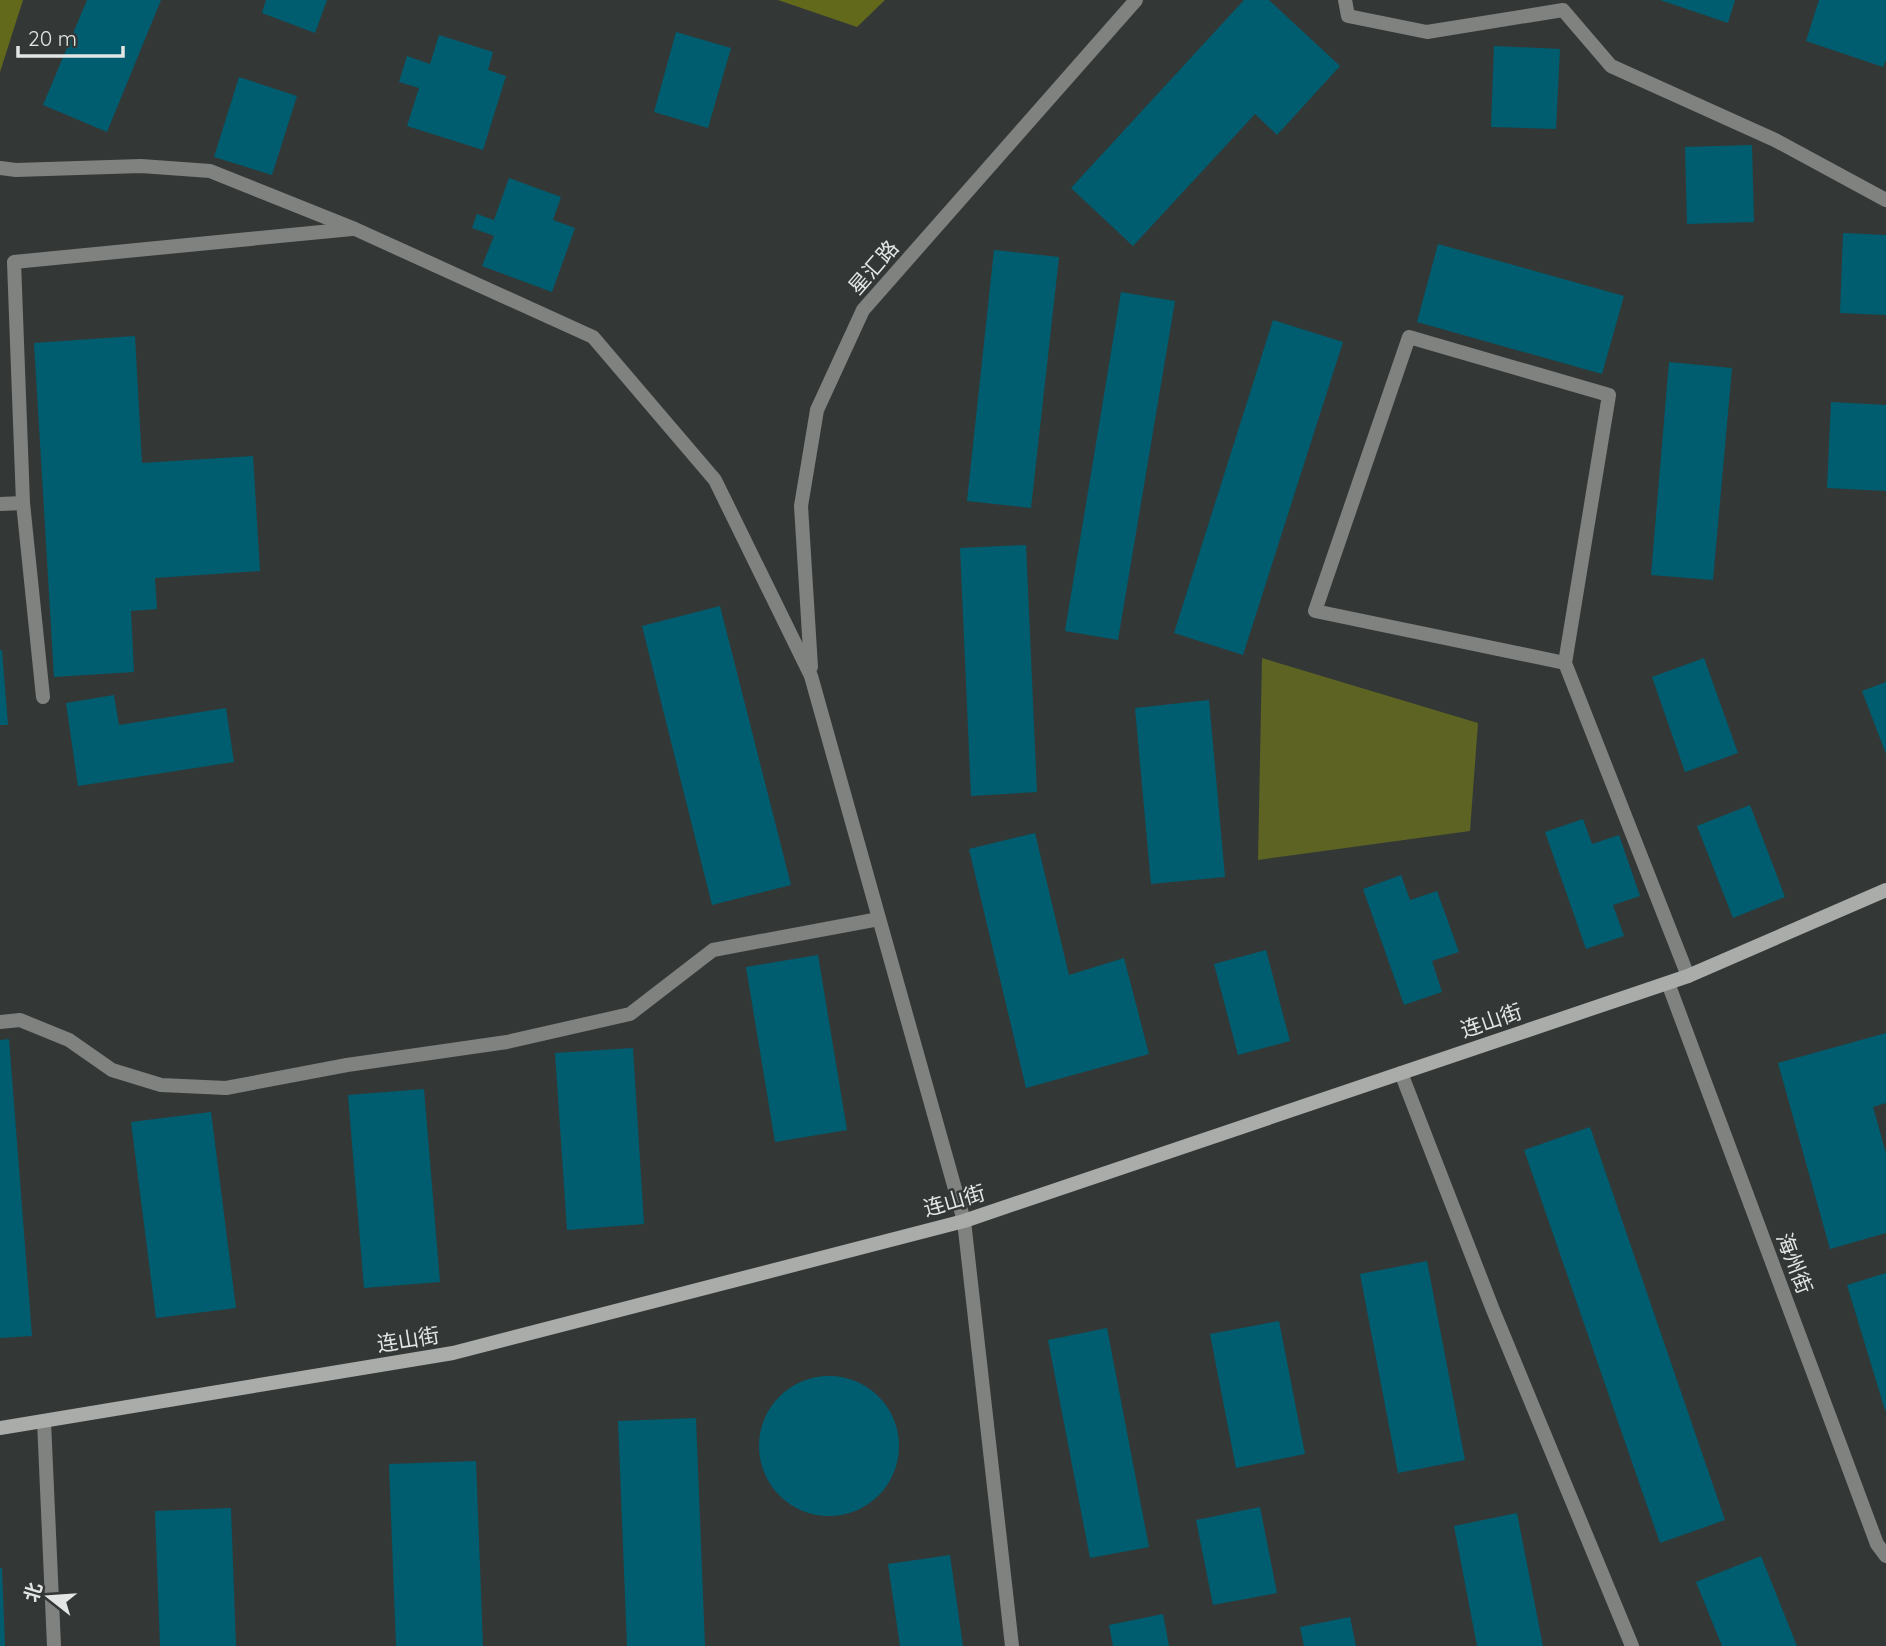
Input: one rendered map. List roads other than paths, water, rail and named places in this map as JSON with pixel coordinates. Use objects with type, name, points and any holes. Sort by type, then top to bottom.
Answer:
[{"type":"street","name":"星汇路","points":[[811,676],[801,506],[817,410],[863,310],[1136,0]]},
{"type":"street","points":[[1345,0],[1348,16],[1427,32],[1563,10],[1611,66],[1775,140],[1886,200]]},
{"type":"street","points":[[0,168],[16,170],[141,166],[210,172],[355,229],[593,337],[715,480],[811,676],[964,1221],[1012,1646]]},
{"type":"street","points":[[0,256],[14,262],[355,229]]},
{"type":"street","points":[[14,262],[23,503],[43,697]]},
{"type":"street","points":[[1565,663],[1315,611],[1409,337],[1609,395],[1565,663],[1688,976]]},
{"type":"street","points":[[0,504],[23,503]]},
{"type":"street","name":"连山街","points":[[0,1428],[453,1353],[964,1221],[1688,976],[1886,890]]},
{"type":"street","points":[[0,1022],[20,1020],[69,1040],[112,1070],[161,1085],[226,1088],[347,1065],[507,1042],[629,1014],[713,950],[879,919]]},
{"type":"street","name":"海州街","points":[[1668,983],[1877,1544],[1886,1556]]},
{"type":"street","points":[[1401,1073],[1518,1371],[1632,1646]]},
{"type":"street","points":[[44,1421],[54,1646]]}]
